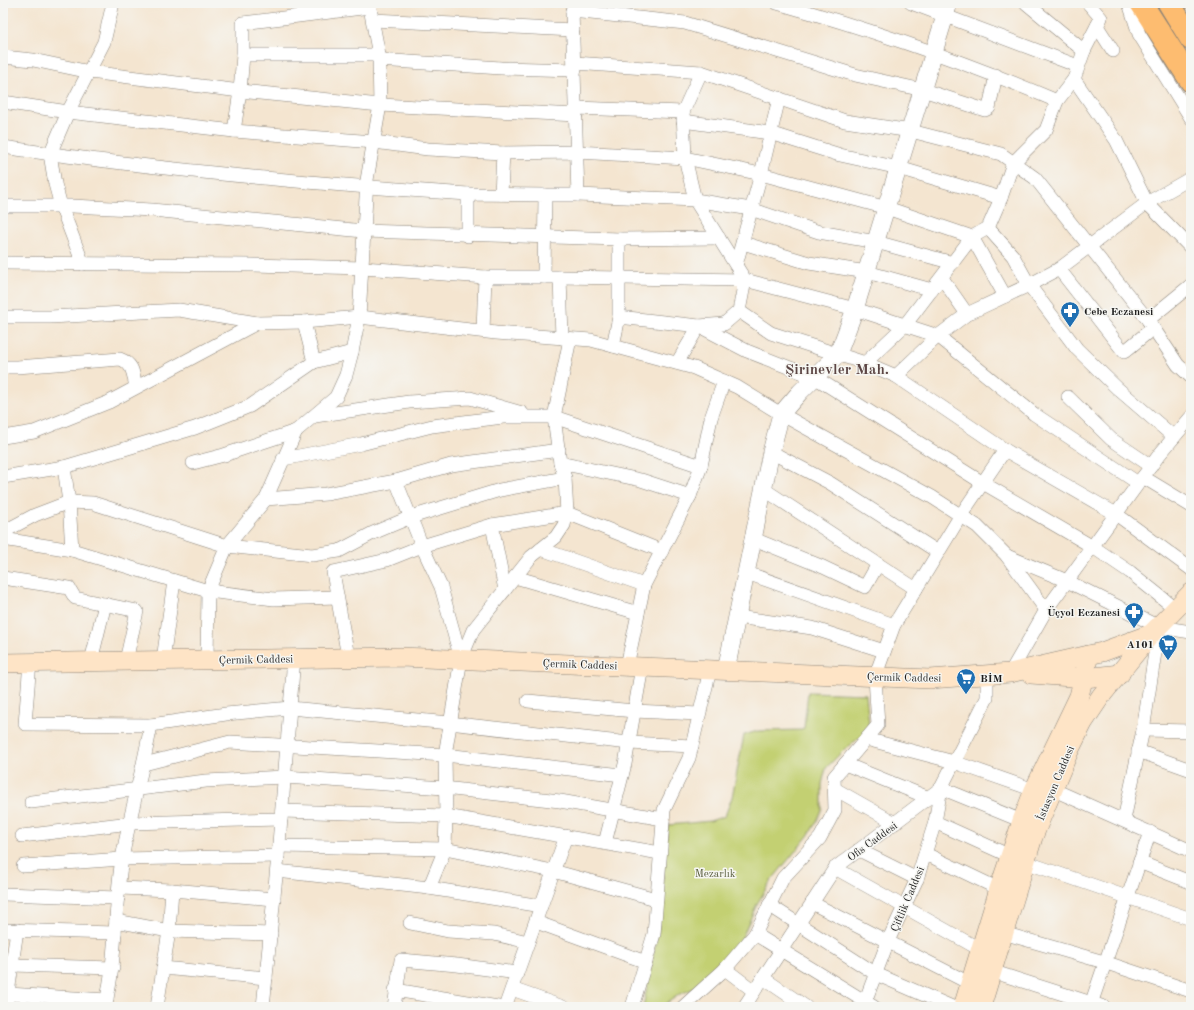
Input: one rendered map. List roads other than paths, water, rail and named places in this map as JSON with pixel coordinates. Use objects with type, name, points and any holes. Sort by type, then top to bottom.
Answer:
[{"type":"highway","points":[[1141,3],[1191,80]]},
{"type":"highway","points":[[1169,3],[1191,39]]},
{"type":"main road","name":"İstasyon Caddesi","points":[[981,1007],[1003,933],[1017,859],[1043,790],[1101,696],[1155,631],[1191,593]]},
{"type":"main road","name":"Çermik Caddesi","points":[[3,663],[401,657],[930,679],[1010,673],[1089,655],[1155,631]]},
{"type":"main road","points":[[963,1007],[998,889],[1017,859],[1022,821],[1043,790],[1085,678],[1089,655]]},
{"type":"main road","points":[[1010,673],[1085,678],[1120,674]]},
{"type":"street","points":[[83,264],[61,206],[55,184],[50,154],[68,112],[90,72],[104,42],[113,3]]},
{"type":"street","points":[[777,3],[935,52],[996,75],[1057,101]]},
{"type":"street","points":[[911,3],[948,9],[1078,66]]},
{"type":"street","points":[[1026,3],[1084,51]]},
{"type":"street","points":[[865,363],[905,325],[972,237],[988,228],[1001,198],[1013,163],[1046,130],[1057,101],[1074,79],[1084,51],[1102,18],[1088,3]]},
{"type":"street","points":[[1129,3],[1139,34],[1191,118]]},
{"type":"street","points":[[193,463],[224,455],[296,431],[336,397],[346,375],[359,317],[363,268],[363,231],[367,188],[380,104],[379,57],[370,5],[243,23],[243,55],[240,91],[234,131]]},
{"type":"street","points":[[578,195],[573,7],[685,23],[855,75],[923,90],[985,110],[989,108],[996,75]]},
{"type":"street","points":[[632,1007],[654,934],[664,810],[689,758],[699,714],[718,670],[737,617],[765,490],[771,452],[781,414],[800,392],[816,378],[838,354],[855,309],[948,9]]},
{"type":"street","points":[[373,20],[573,30]]},
{"type":"street","points":[[1097,26],[1113,51]]},
{"type":"street","points":[[243,55],[379,57],[501,68],[575,66],[700,72],[845,121],[911,131],[1001,154],[1035,178],[1150,324],[1178,365],[1191,377]]},
{"type":"street","points":[[3,58],[33,60],[90,72],[240,91],[380,104],[683,117],[770,133],[840,155],[899,168],[1001,198]]},
{"type":"street","points":[[619,317],[699,326],[724,324],[739,311],[745,280],[695,200],[685,158],[683,117],[700,72]]},
{"type":"street","points":[[1074,79],[1116,140],[1147,203],[1191,248]]},
{"type":"street","points":[[736,265],[761,174],[779,98]]},
{"type":"street","points":[[3,102],[68,112],[234,131],[374,142],[428,149],[503,153],[577,152],[685,158],[761,174],[887,208],[972,237],[1005,296]]},
{"type":"street","points":[[3,147],[100,162],[367,188],[468,194],[578,195],[695,200],[751,209],[819,232],[876,242],[953,263]]},
{"type":"street","points":[[501,194],[503,153]]},
{"type":"street","points":[[896,376],[938,336],[967,314],[1059,269],[1147,203],[1191,178]]},
{"type":"street","points":[[468,194],[468,236]]},
{"type":"street","points":[[544,277],[545,195]]},
{"type":"street","points":[[3,206],[61,206],[152,210],[363,231],[468,236],[619,239],[719,238]]},
{"type":"street","points":[[988,228],[1013,256],[1029,285],[1077,349],[1117,388],[1174,437]]},
{"type":"street","points":[[613,346],[619,317],[619,239]]},
{"type":"street","points":[[743,243],[809,263],[866,272],[932,290]]},
{"type":"street","points":[[3,263],[253,265],[363,268],[485,277],[745,280],[855,309],[938,336],[1034,414],[1141,480],[1191,506]]},
{"type":"street","points":[[1059,269],[1124,352],[1150,324],[1189,289]]},
{"type":"street","points":[[483,331],[485,277]]},
{"type":"street","points":[[429,888],[445,849],[446,816],[444,754],[461,659],[473,630],[531,556],[556,537],[564,525],[567,512],[566,478],[559,456],[554,417],[566,339],[560,277]]},
{"type":"street","points":[[942,278],[967,314]]},
{"type":"street","points":[[3,317],[50,317],[179,310],[257,323],[304,322],[359,317],[483,331],[591,340],[678,363],[724,381],[781,414],[856,453],[961,515],[977,526],[1006,555],[1046,610]]},
{"type":"street","points":[[739,311],[771,333],[865,363],[896,376],[1005,450],[1116,514],[1191,569]]},
{"type":"street","points":[[304,322],[314,362]]},
{"type":"street","points":[[3,437],[34,432],[109,402],[257,323]]},
{"type":"street","points":[[678,363],[699,326]]},
{"type":"street","points":[[699,326],[747,351],[816,378],[983,483],[1093,547],[1130,572],[1176,609]]},
{"type":"street","points":[[3,477],[64,467],[195,428],[250,406],[314,362],[352,352]]},
{"type":"street","points":[[3,367],[120,359],[132,367],[136,388]]},
{"type":"street","points":[[605,843],[622,775],[634,711],[634,666],[638,613],[644,585],[690,496],[701,466],[712,418],[724,381]]},
{"type":"street","points":[[1068,397],[1111,439],[1151,466]]},
{"type":"street","points":[[315,416],[409,402],[470,398],[537,417]]},
{"type":"street","points":[[283,459],[361,444],[432,426],[503,417],[554,417],[701,466]]},
{"type":"street","points":[[1010,673],[1046,610],[1151,466],[1174,437],[1189,425]]},
{"type":"street","points":[[207,660],[208,591],[227,546],[266,499],[296,431]]},
{"type":"street","points":[[683,1007],[724,969],[755,934],[783,878],[820,838],[835,810],[834,777],[878,725],[875,676],[894,625],[961,515],[1005,450]]},
{"type":"street","points":[[771,452],[830,483],[938,552]]},
{"type":"street","points":[[266,499],[326,494],[396,481],[451,465],[559,456],[690,496]]},
{"type":"street","points":[[64,467],[69,502],[72,550]]},
{"type":"street","points":[[3,532],[35,515],[69,502],[92,503],[227,546],[312,555],[339,551],[373,533],[411,517],[500,490],[566,478]]},
{"type":"street","points":[[396,481],[422,546],[441,587],[461,659]]},
{"type":"street","points":[[765,490],[916,588]]},
{"type":"street","points":[[348,657],[333,572],[387,560],[422,546],[492,525],[567,512],[662,551]]},
{"type":"street","points":[[492,525],[505,590]]},
{"type":"street","points":[[3,539],[72,550],[208,591],[274,599],[337,597]]},
{"type":"street","points":[[754,539],[823,567],[866,587],[878,564]]},
{"type":"street","points":[[541,549],[644,585]]},
{"type":"street","points":[[1006,555],[1067,581],[1155,631],[1191,632]]},
{"type":"street","points":[[747,573],[894,625]]},
{"type":"street","points":[[515,577],[638,613]]},
{"type":"street","points":[[3,578],[69,588],[75,598],[137,611],[126,661]]},
{"type":"street","points":[[163,660],[174,581]]},
{"type":"street","points":[[91,662],[105,604]]},
{"type":"street","points":[[737,617],[812,628],[884,651]]},
{"type":"street","points":[[1124,820],[1143,730],[1155,631]]},
{"type":"street","points":[[262,1007],[279,851],[294,658]]},
{"type":"street","points":[[30,662],[25,724],[151,725],[226,714],[290,708],[449,723],[629,743],[692,746]]},
{"type":"street","name":"Ofis Caddesi","points":[[744,1007],[835,868],[896,824],[941,788],[987,698],[987,674]]},
{"type":"street","points":[[528,701],[634,711],[699,714]]},
{"type":"street","points":[[8,994],[106,1004],[113,968],[122,859],[136,789],[144,764],[151,725]]},
{"type":"street","points":[[1143,730],[1191,731]]},
{"type":"street","points":[[866,740],[954,762],[1043,790],[1124,820],[1191,851]]},
{"type":"street","points":[[144,764],[230,742],[444,754],[622,775]]},
{"type":"street","points":[[1138,751],[1191,770]]},
{"type":"street","points":[[845,764],[929,798]]},
{"type":"street","points":[[31,802],[206,781],[285,777],[444,788],[560,801],[663,819]]},
{"type":"street","points":[[941,788],[1022,821]]},
{"type":"street","name":"Çiftlik Caddesi","points":[[867,1006],[876,974],[888,941],[906,907],[926,854],[935,822],[941,788]]},
{"type":"street","points":[[835,789],[896,824]]},
{"type":"street","points":[[22,836],[130,823],[282,815],[446,816],[504,828],[566,836],[660,853]]},
{"type":"street","points":[[935,822],[1017,859],[1191,919]]},
{"type":"street","points":[[1090,1005],[1138,862],[1150,832]]},
{"type":"street","points":[[505,1007],[566,836]]},
{"type":"street","points":[[23,866],[279,851],[445,849],[553,871],[656,899]]},
{"type":"street","points":[[859,850],[917,879]]},
{"type":"street","points":[[926,854],[998,889]]},
{"type":"street","points":[[1138,862],[1190,882]]},
{"type":"street","points":[[835,868],[981,950]]},
{"type":"street","points":[[277,871],[429,888],[541,906]]},
{"type":"street","points":[[3,894],[118,893],[172,890],[274,899]]},
{"type":"street","points":[[157,1007],[169,931],[172,890]]},
{"type":"street","points":[[812,903],[970,984]]},
{"type":"street","points":[[769,905],[876,974],[952,1007]]},
{"type":"street","points":[[536,922],[646,962]]},
{"type":"street","points":[[410,923],[448,931],[494,934],[528,942]]},
{"type":"street","points":[[3,930],[116,927],[169,931],[271,934]]},
{"type":"street","points":[[6,1007],[17,930]]},
{"type":"street","points":[[1003,933],[1104,962],[1191,991]]},
{"type":"street","points":[[755,934],[867,1006]]},
{"type":"street","points":[[394,1007],[395,990],[401,960],[457,965],[517,973]]},
{"type":"street","points":[[12,965],[113,968]]},
{"type":"street","points":[[163,968],[266,978]]},
{"type":"street","points":[[724,969],[754,991]]},
{"type":"street","points":[[991,971],[1090,1005],[1104,1007]]},
{"type":"street","points":[[763,978],[806,1007]]},
{"type":"street","points":[[512,988],[563,1007]]},
{"type":"street","points":[[395,990],[498,1007]]},
{"type":"place","name":"Cebe Eczanesi","points":[[1070,328]]},
{"type":"place","name":"Üçyol Eczanesi","points":[[1134,629]]},
{"type":"place","name":"A101","points":[[1168,661]]},
{"type":"place","name":"BİM","points":[[966,695]]},
{"type":"district","name":"Şirinevler Mah.","points":[[837,369]]},
{"type":"park label","name":"Mezarlık","points":[[715,873]]}]
